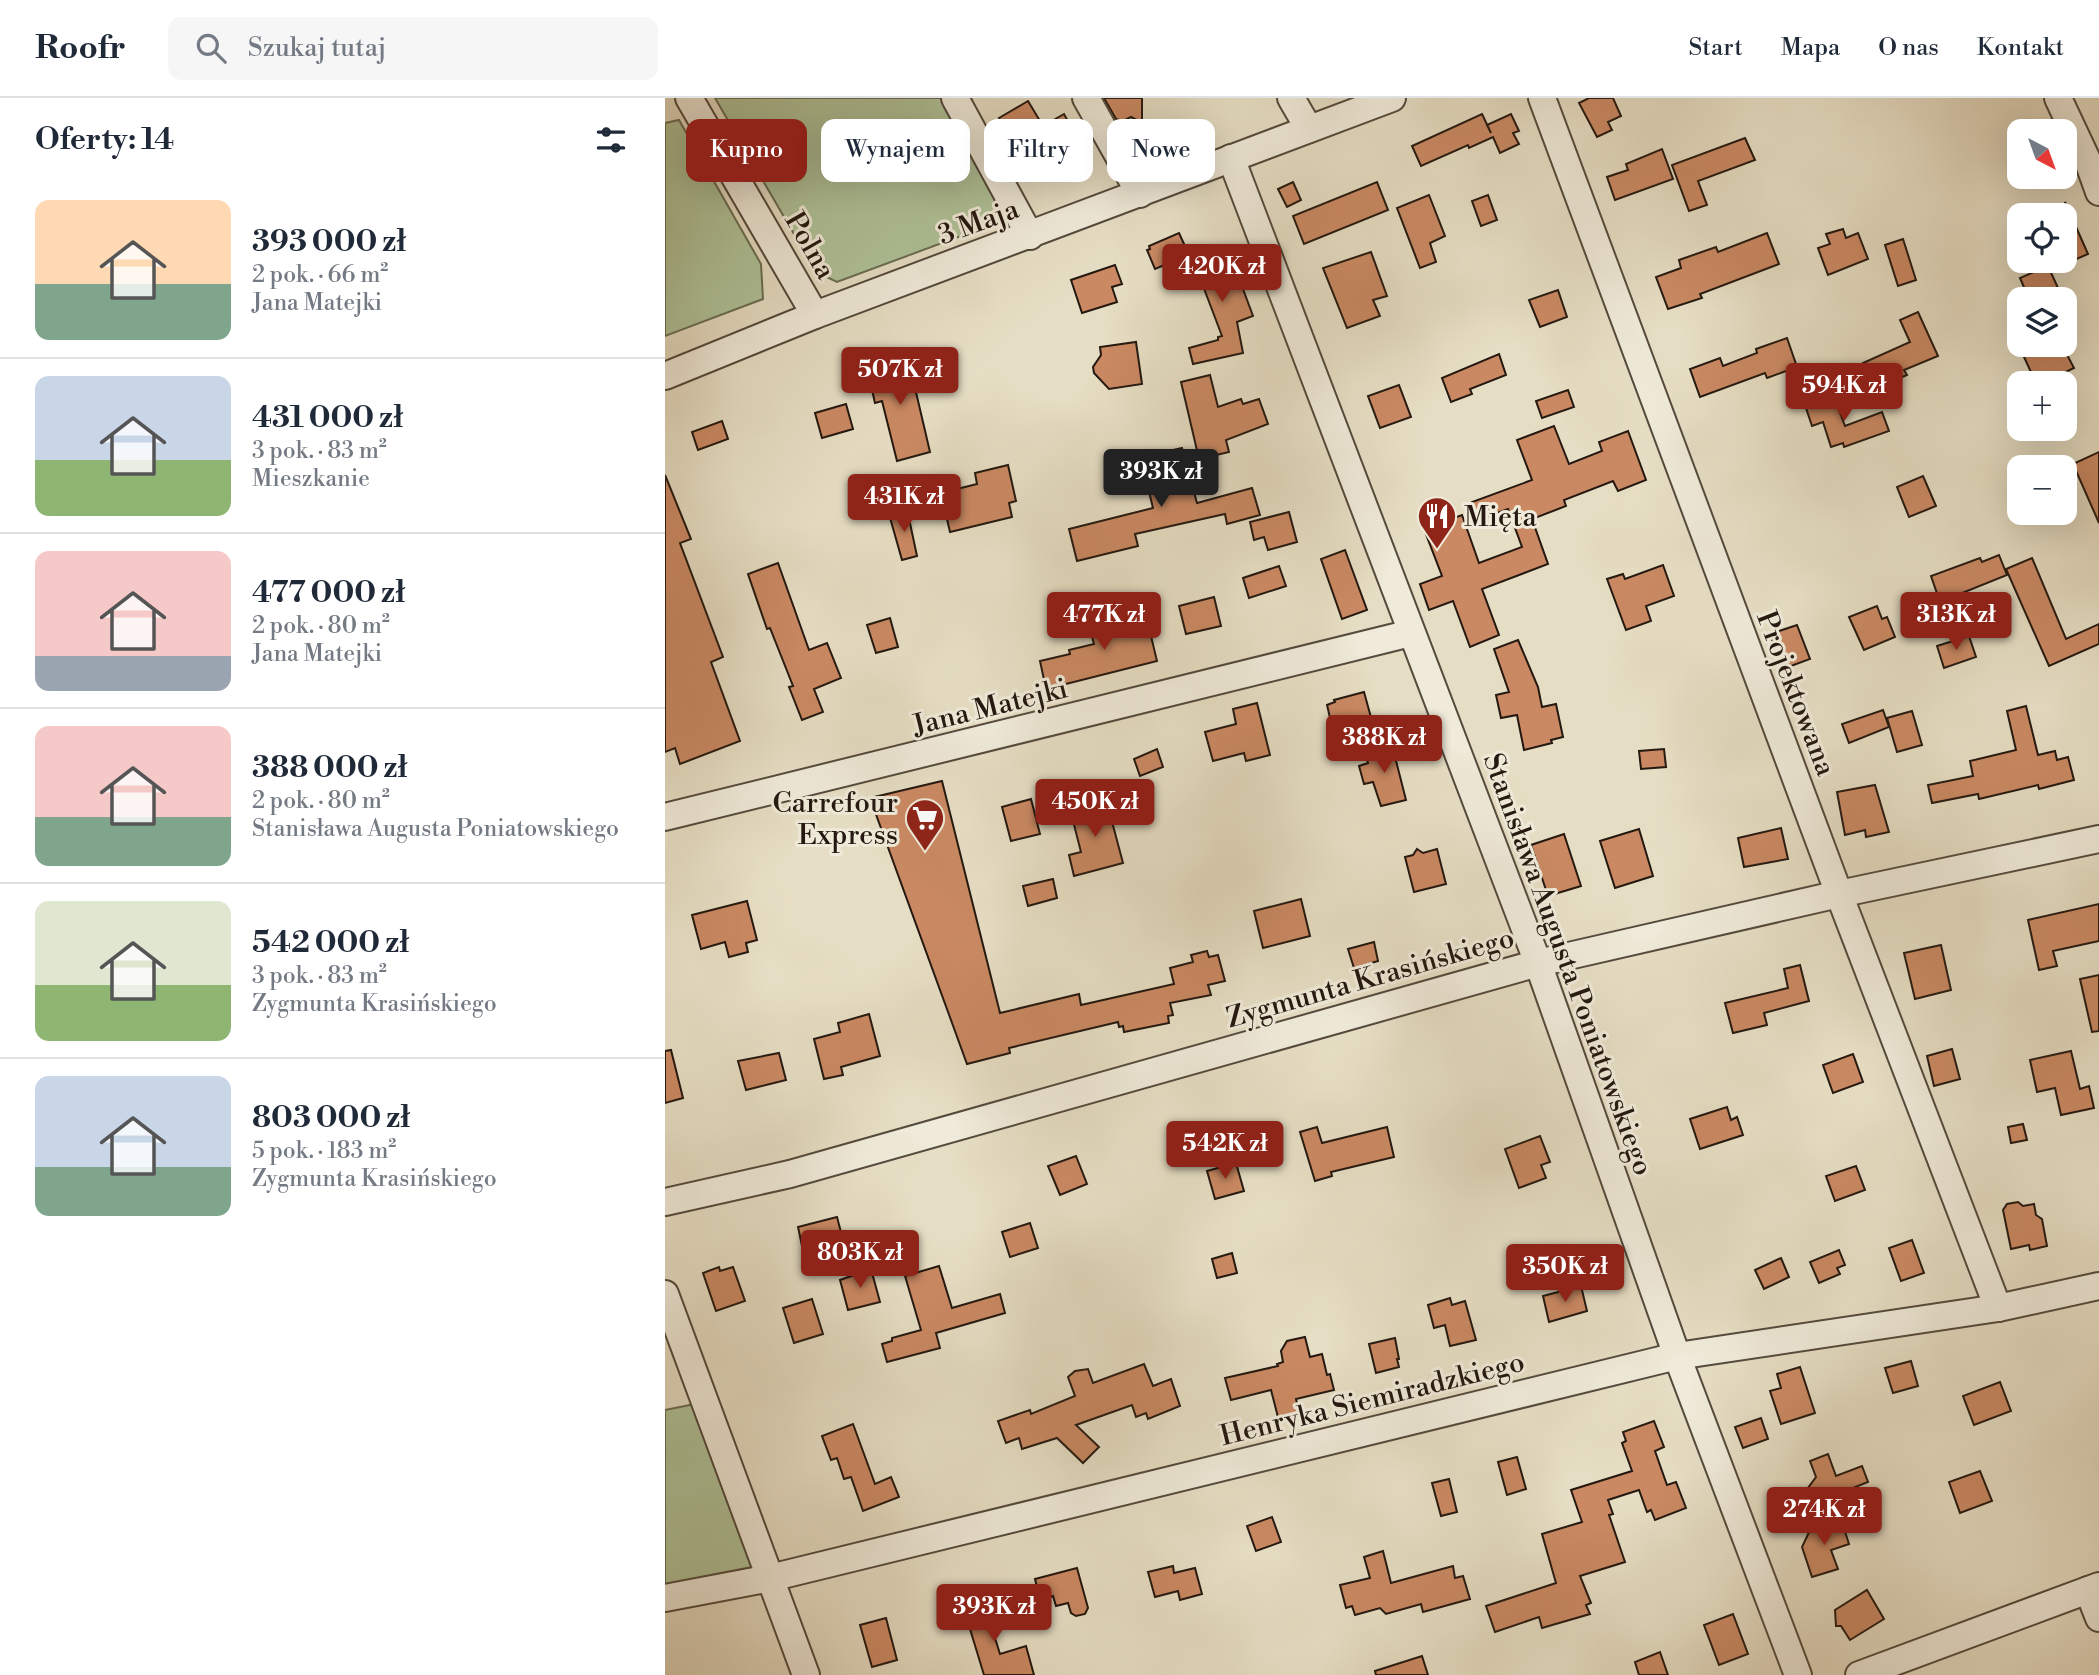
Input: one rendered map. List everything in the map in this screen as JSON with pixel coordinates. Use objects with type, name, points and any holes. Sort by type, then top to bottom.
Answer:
[{"type":"street","name":"Polna","points":[[689,98],[815,315]]},
{"type":"street","points":[[955,98],[1030,236]]},
{"type":"street","points":[[1086,98],[1140,194]]},
{"type":"street","points":[[1291,98],[1309,129]]},
{"type":"street","name":"3 Maja","points":[[665,376],[815,315],[1392,98]]},
{"type":"street","name":"Projektowana","points":[[1542,98],[1839,894],[1998,1308]]},
{"type":"street","points":[[2058,98],[2094,163],[2099,192]]},
{"type":"street","name":"Stanisława Augusta Poniatowskiego","points":[[1231,159],[1538,963],[1677,1356],[1798,1675]]},
{"type":"street","name":"Jana Matejki","points":[[665,817],[1411,633]]},
{"type":"street","name":"Zygmunta Krasińskiego","points":[[665,1202],[790,1174],[1538,963],[1839,894],[2099,839]]},
{"type":"street","name":"Henryka Siemiradzkiego","points":[[665,1598],[770,1578],[1677,1356],[1998,1308],[2099,1286]]},
{"type":"street","points":[[665,1294],[806,1675]]},
{"type":"street","points":[[1859,1675],[2094,1588],[2099,1618]]},
{"type":"green space","points":[[715,98],[941,98],[953,119],[821,119],[821,182],[970,182],[970,149],[984,174],[984,182],[989,182],[1000,202],[993,224],[837,282],[816,272],[764,182],[807,182],[807,119],[727,119]]},
{"type":"green space","points":[[679,120],[686,132],[686,182],[714,182],[761,264],[763,299],[665,336],[665,123]]},
{"type":"green space","points":[[695,1404],[756,1566],[749,1572],[665,1587],[665,1410]]},
{"type":"building","points":[[1104,98],[1142,98],[1142,119],[1116,119]]},
{"type":"building","points":[[1589,98],[1613,98],[1621,116],[1608,122],[1612,130],[1597,137],[1579,103]]},
{"type":"building","points":[[1028,101],[1039,119],[1000,119]]},
{"type":"building","points":[[1482,114],[1487,125],[1511,114],[1519,131],[1513,133],[1519,144],[1500,153],[1493,137],[1421,166],[1412,146]]},
{"type":"building","points":[[1745,138],[1755,160],[1698,181],[1707,205],[1689,211],[1672,165]]},
{"type":"building","points":[[1662,149],[1673,179],[1615,200],[1607,177],[1628,170],[1626,164]]},
{"type":"building","points":[[1293,182],[1301,200],[1287,207],[1278,189]]},
{"type":"building","points":[[1377,182],[1388,210],[1304,244],[1293,216]]},
{"type":"building","points":[[1429,195],[1445,236],[1430,243],[1436,262],[1420,268],[1397,208]]},
{"type":"building","points":[[1488,195],[1497,220],[1481,226],[1472,201]]},
{"type":"building","points":[[1843,229],[1846,238],[1858,233],[1868,259],[1828,275],[1818,248],[1830,244],[1826,234]]},
{"type":"building","points":[[2077,229],[2088,254],[2077,259]]},
{"type":"building","points":[[1179,233],[1189,255],[1155,269],[1147,250],[1150,249],[1149,246]]},
{"type":"building","points":[[1767,233],[1779,264],[1700,294],[1702,298],[1668,309],[1656,277],[1681,268],[1679,260],[1716,247],[1718,252]]},
{"type":"building","points":[[1903,239],[1916,280],[1898,286],[1885,245]]},
{"type":"building","points":[[1227,246],[1237,273],[1242,271],[1248,287],[1243,289],[1253,316],[1237,322],[1243,353],[1193,364],[1189,348],[1218,340],[1218,337],[1222,336],[1192,257]]},
{"type":"building","points":[[1371,252],[1387,296],[1373,300],[1380,316],[1347,328],[1323,268]]},
{"type":"building","points":[[1115,265],[1122,284],[1112,287],[1117,302],[1082,313],[1071,280]]},
{"type":"building","points":[[2032,273],[2051,273],[2058,287],[2024,287],[2020,278]]},
{"type":"building","points":[[1558,290],[1567,317],[1540,327],[1529,300]]},
{"type":"building","points":[[1918,312],[1938,356],[1904,370],[1907,375],[1874,389],[1863,363],[1910,342],[1900,320]]},
{"type":"building","points":[[1787,338],[1797,367],[1767,378],[1765,373],[1700,397],[1690,369],[1720,358],[1723,366],[1757,353],[1756,349]]},
{"type":"building","points":[[1136,342],[1142,384],[1109,389],[1094,373],[1093,367],[1101,355],[1100,347]]},
{"type":"building","points":[[1499,354],[1506,375],[1470,389],[1472,394],[1451,402],[1442,378]]},
{"type":"building","points":[[2024,357],[2068,357],[2074,368],[2068,371],[2030,371]]},
{"type":"building","points":[[908,358],[930,452],[897,461],[882,401],[875,403],[867,368]]},
{"type":"building","points":[[1210,375],[1218,407],[1241,399],[1243,404],[1259,399],[1268,424],[1226,440],[1229,452],[1199,459],[1181,382]]},
{"type":"building","points":[[1399,385],[1411,417],[1380,428],[1368,396]]},
{"type":"building","points":[[1568,390],[1574,407],[1542,418],[1536,401]]},
{"type":"building","points":[[1833,394],[1845,426],[1882,412],[1889,431],[1844,447],[1843,443],[1831,447],[1823,422],[1812,426],[1805,405]]},
{"type":"building","points":[[846,404],[853,429],[822,438],[815,413]]},
{"type":"building","points":[[722,421],[728,439],[698,450],[692,432]]},
{"type":"building","points":[[1554,426],[1569,464],[1602,451],[1599,442],[1628,431],[1646,480],[1618,491],[1613,481],[1564,500],[1566,506],[1532,519],[1548,564],[1482,589],[1499,635],[1470,647],[1453,601],[1429,610],[1420,584],[1442,576],[1424,529],[1462,515],[1479,563],[1522,547],[1508,509],[1478,520],[1472,502],[1532,480],[1517,440]]},
{"type":"building","points":[[1182,448],[1197,503],[1252,488],[1260,515],[1227,524],[1225,514],[1135,534],[1138,546],[1077,561],[1069,529],[1153,508],[1142,463],[1152,461],[1151,455]]},
{"type":"building","points":[[2099,452],[2099,523],[2077,473],[2077,462]]},
{"type":"building","points":[[1008,465],[1016,501],[1009,503],[1012,517],[950,532],[941,493],[977,484],[975,473]]},
{"type":"building","points":[[665,475],[691,539],[680,543],[723,657],[711,662],[740,741],[680,764],[675,748],[665,752]]},
{"type":"building","points":[[1923,476],[1936,506],[1909,517],[1897,487]]},
{"type":"building","points":[[907,509],[917,556],[902,560],[889,514]]},
{"type":"building","points":[[1289,512],[1297,542],[1268,550],[1264,537],[1254,540],[1250,522]]},
{"type":"building","points":[[1345,550],[1367,610],[1342,619],[1321,559]]},
{"type":"building","points":[[1999,555],[2007,575],[1940,602],[1931,576],[1980,558],[1982,562]]},
{"type":"building","points":[[2032,558],[2066,639],[2099,624],[2099,644],[2049,666],[2006,569]]},
{"type":"building","points":[[778,563],[809,650],[827,643],[841,678],[814,689],[823,712],[802,720],[789,687],[793,686],[770,628],[767,629],[748,574]]},
{"type":"building","points":[[1663,565],[1674,596],[1646,606],[1651,621],[1626,630],[1607,579],[1623,574],[1625,579]]},
{"type":"building","points":[[1279,566],[1286,586],[1249,598],[1243,578]]},
{"type":"building","points":[[1214,597],[1221,626],[1186,634],[1179,606]]},
{"type":"building","points":[[1877,606],[1882,619],[1887,617],[1895,637],[1864,650],[1849,617]]},
{"type":"building","points":[[1145,611],[1157,661],[1046,689],[1040,661],[1070,654],[1069,650],[1094,644],[1089,625]]},
{"type":"building","points":[[890,618],[898,647],[876,653],[867,625]]},
{"type":"building","points":[[1797,625],[1810,659],[1783,669],[1770,634]]},
{"type":"building","points":[[1969,636],[1976,657],[1944,668],[1937,646]]},
{"type":"building","points":[[1518,640],[1538,687],[1542,707],[1556,704],[1563,737],[1551,740],[1552,743],[1524,750],[1517,715],[1501,718],[1496,695],[1509,692],[1494,649]]},
{"type":"building","points":[[1364,692],[1372,721],[1342,729],[1340,720],[1331,722],[1327,705],[1335,702],[1334,700]]},
{"type":"building","points":[[1257,703],[1270,755],[1246,761],[1244,753],[1213,761],[1205,732],[1236,724],[1233,709]]},
{"type":"building","points":[[2026,706],[2038,755],[2055,751],[2057,760],[2068,757],[2074,780],[2039,789],[2038,785],[1979,799],[1978,794],[1932,803],[1928,785],[1973,776],[1970,761],[2016,750],[2007,711]]},
{"type":"building","points":[[1883,710],[1889,727],[1849,743],[1842,724]]},
{"type":"building","points":[[1912,711],[1922,745],[1897,752],[1887,718]]},
{"type":"building","points":[[1392,745],[1406,800],[1381,806],[1373,782],[1364,784],[1359,766],[1368,763],[1365,753]]},
{"type":"building","points":[[1157,749],[1163,767],[1140,776],[1134,759]]},
{"type":"building","points":[[1664,749],[1666,767],[1641,769],[1639,751]]},
{"type":"building","points":[[942,781],[1000,1013],[1079,994],[1081,1005],[1174,984],[1170,968],[1193,962],[1191,955],[1207,951],[1209,957],[1218,955],[1225,981],[1208,985],[1211,995],[1170,1003],[1173,1015],[1168,1016],[1169,1023],[1124,1032],[1123,1026],[1119,1027],[1118,1022],[1009,1048],[1010,1053],[967,1064],[870,798]]},
{"type":"building","points":[[1875,785],[1889,832],[1866,837],[1865,830],[1845,835],[1837,792]]},
{"type":"building","points":[[1031,799],[1040,834],[1011,841],[1002,807]]},
{"type":"building","points":[[1106,799],[1123,863],[1074,876],[1069,855],[1081,852],[1070,809]]},
{"type":"building","points":[[1781,828],[1788,859],[1744,867],[1738,838]]},
{"type":"building","points":[[1639,829],[1653,876],[1615,888],[1600,841]]},
{"type":"building","points":[[1564,834],[1581,886],[1548,896],[1531,845]]},
{"type":"building","points":[[1417,849],[1423,853],[1437,849],[1446,884],[1414,892],[1405,857],[1413,855]]},
{"type":"building","points":[[1053,879],[1057,898],[1028,906],[1023,886]]},
{"type":"building","points":[[1301,899],[1310,936],[1263,948],[1254,911]]},
{"type":"building","points":[[747,901],[757,940],[746,943],[748,952],[729,957],[725,942],[701,949],[692,915]]},
{"type":"building","points":[[2099,904],[2099,941],[2053,951],[2057,966],[2039,970],[2028,920]]},
{"type":"building","points":[[1374,942],[1378,961],[1354,968],[1348,949]]},
{"type":"building","points":[[1941,945],[1951,990],[1915,999],[1904,953]]},
{"type":"building","points":[[1800,965],[1809,1001],[1764,1013],[1767,1025],[1733,1033],[1725,1003],[1788,988],[1784,969]]},
{"type":"building","points":[[2099,975],[2099,1031],[2092,1032],[2080,979]]},
{"type":"building","points":[[869,1014],[880,1056],[841,1067],[843,1075],[824,1079],[814,1039],[840,1032],[838,1023]]},
{"type":"building","points":[[1952,1049],[1960,1079],[1934,1086],[1927,1056]]},
{"type":"building","points":[[671,1050],[683,1098],[665,1103],[665,1051]]},
{"type":"building","points":[[2071,1051],[2080,1089],[2089,1086],[2094,1108],[2061,1115],[2055,1088],[2037,1092],[2030,1060]]},
{"type":"building","points":[[779,1053],[786,1080],[746,1090],[738,1061]]},
{"type":"building","points":[[1853,1054],[1863,1082],[1833,1093],[1823,1065]]},
{"type":"building","points":[[1727,1107],[1731,1120],[1737,1117],[1743,1135],[1700,1149],[1690,1119]]},
{"type":"building","points":[[2023,1124],[2027,1140],[2011,1143],[2008,1127]]},
{"type":"building","points":[[1317,1127],[1322,1143],[1387,1127],[1394,1157],[1331,1172],[1332,1176],[1315,1181],[1300,1132]]},
{"type":"building","points":[[1540,1136],[1550,1162],[1541,1165],[1546,1178],[1519,1188],[1505,1149]]},
{"type":"building","points":[[1076,1156],[1087,1184],[1060,1195],[1048,1166]]},
{"type":"building","points":[[1236,1163],[1244,1191],[1215,1199],[1207,1171]]},
{"type":"building","points":[[1856,1166],[1865,1190],[1835,1201],[1826,1176]]},
{"type":"building","points":[[2018,1202],[2023,1206],[2034,1204],[2036,1215],[2042,1219],[2047,1246],[2030,1250],[2029,1245],[2011,1249],[2003,1210],[2007,1204]]},
{"type":"building","points":[[837,1217],[842,1236],[802,1246],[798,1227]]},
{"type":"building","points":[[1030,1223],[1038,1248],[1010,1257],[1002,1232]]},
{"type":"building","points":[[1912,1240],[1924,1273],[1901,1281],[1889,1248]]},
{"type":"building","points":[[1839,1250],[1845,1265],[1837,1268],[1840,1274],[1819,1283],[1810,1262]]},
{"type":"building","points":[[1232,1253],[1237,1273],[1217,1278],[1212,1259]]},
{"type":"building","points":[[1781,1258],[1789,1277],[1764,1289],[1755,1270]]},
{"type":"building","points":[[939,1266],[952,1308],[1000,1294],[1005,1313],[936,1333],[940,1348],[887,1362],[882,1344],[892,1341],[892,1338],[921,1330],[905,1276]]},
{"type":"building","points":[[719,1267],[720,1271],[733,1267],[745,1301],[716,1311],[703,1273]]},
{"type":"building","points":[[871,1269],[880,1302],[848,1310],[840,1280]]},
{"type":"building","points":[[1581,1286],[1587,1311],[1549,1322],[1543,1296]]},
{"type":"building","points":[[1450,1298],[1452,1305],[1465,1301],[1476,1340],[1450,1346],[1445,1325],[1434,1328],[1428,1305]]},
{"type":"building","points":[[812,1299],[823,1334],[794,1343],[783,1308]]},
{"type":"building","points":[[1305,1337],[1310,1357],[1322,1354],[1334,1390],[1296,1399],[1300,1416],[1279,1421],[1271,1390],[1231,1400],[1225,1378],[1278,1366],[1277,1364],[1283,1362],[1281,1351],[1287,1341]]},
{"type":"building","points":[[1395,1338],[1399,1367],[1376,1373],[1369,1344]]},
{"type":"building","points":[[1911,1361],[1918,1386],[1893,1393],[1885,1368]]},
{"type":"building","points":[[1144,1364],[1153,1386],[1171,1379],[1180,1406],[1148,1419],[1146,1413],[1136,1417],[1132,1405],[1076,1425],[1099,1447],[1083,1463],[1057,1438],[1022,1449],[1019,1438],[1006,1443],[998,1421],[1030,1410],[1031,1414],[1075,1396],[1068,1377],[1075,1371],[1088,1369],[1093,1383]]},
{"type":"building","points":[[1800,1367],[1815,1413],[1781,1424],[1770,1391],[1781,1388],[1777,1374]]},
{"type":"building","points":[[2000,1382],[2011,1411],[1974,1425],[1963,1396]]},
{"type":"building","points":[[1761,1418],[1768,1439],[1743,1448],[1735,1427]]},
{"type":"building","points":[[1654,1421],[1664,1447],[1655,1451],[1667,1485],[1676,1482],[1686,1508],[1655,1520],[1651,1510],[1647,1512],[1639,1490],[1608,1500],[1613,1514],[1609,1515],[1625,1562],[1580,1576],[1591,1603],[1586,1605],[1590,1614],[1542,1628],[1539,1617],[1495,1632],[1486,1606],[1556,1583],[1542,1534],[1582,1522],[1571,1490],[1632,1471],[1622,1443],[1626,1441],[1623,1432]]},
{"type":"building","points":[[853,1424],[875,1484],[891,1477],[899,1497],[863,1511],[851,1477],[844,1479],[837,1458],[831,1460],[822,1436]]},
{"type":"building","points":[[1828,1454],[1836,1476],[1862,1466],[1868,1482],[1833,1496],[1838,1511],[1809,1502],[1805,1492],[1816,1477],[1810,1461]]},
{"type":"building","points":[[1517,1457],[1526,1489],[1507,1495],[1498,1462]]},
{"type":"building","points":[[1980,1471],[1992,1501],[1960,1513],[1949,1482]]},
{"type":"building","points":[[1449,1479],[1457,1512],[1441,1516],[1432,1483]]},
{"type":"building","points":[[1272,1517],[1281,1542],[1256,1551],[1247,1526]]},
{"type":"building","points":[[1841,1519],[1849,1544],[1831,1550],[1838,1569],[1812,1577],[1802,1547],[1810,1530]]},
{"type":"building","points":[[1383,1551],[1391,1583],[1453,1566],[1455,1578],[1463,1576],[1470,1599],[1423,1612],[1421,1604],[1386,1614],[1380,1608],[1355,1615],[1352,1606],[1346,1608],[1340,1585],[1370,1578],[1364,1557]]},
{"type":"building","points":[[1173,1566],[1174,1573],[1195,1568],[1202,1594],[1180,1600],[1178,1591],[1155,1597],[1148,1572]]},
{"type":"building","points":[[1077,1568],[1088,1608],[1085,1614],[1076,1616],[1071,1613],[1068,1603],[1056,1606],[1053,1596],[1040,1600],[1035,1579]]},
{"type":"building","points":[[1867,1590],[1884,1619],[1850,1640],[1841,1626],[1836,1626],[1835,1610]]},
{"type":"building","points":[[989,1598],[995,1621],[990,1622],[1000,1654],[1026,1646],[1034,1675],[984,1675],[963,1606]]},
{"type":"building","points":[[1733,1614],[1748,1654],[1719,1665],[1704,1625]]},
{"type":"building","points":[[886,1618],[897,1660],[872,1667],[860,1625]]},
{"type":"building","points":[[1660,1652],[1668,1675],[1639,1675],[1635,1662]]},
{"type":"building","points":[[1422,1656],[1428,1675],[1376,1675],[1375,1671]]},
{"type":"place","name":"Mięta","points":[[1437,550]]},
{"type":"place","name":"Carrefour Express","points":[[925,852]]}]
